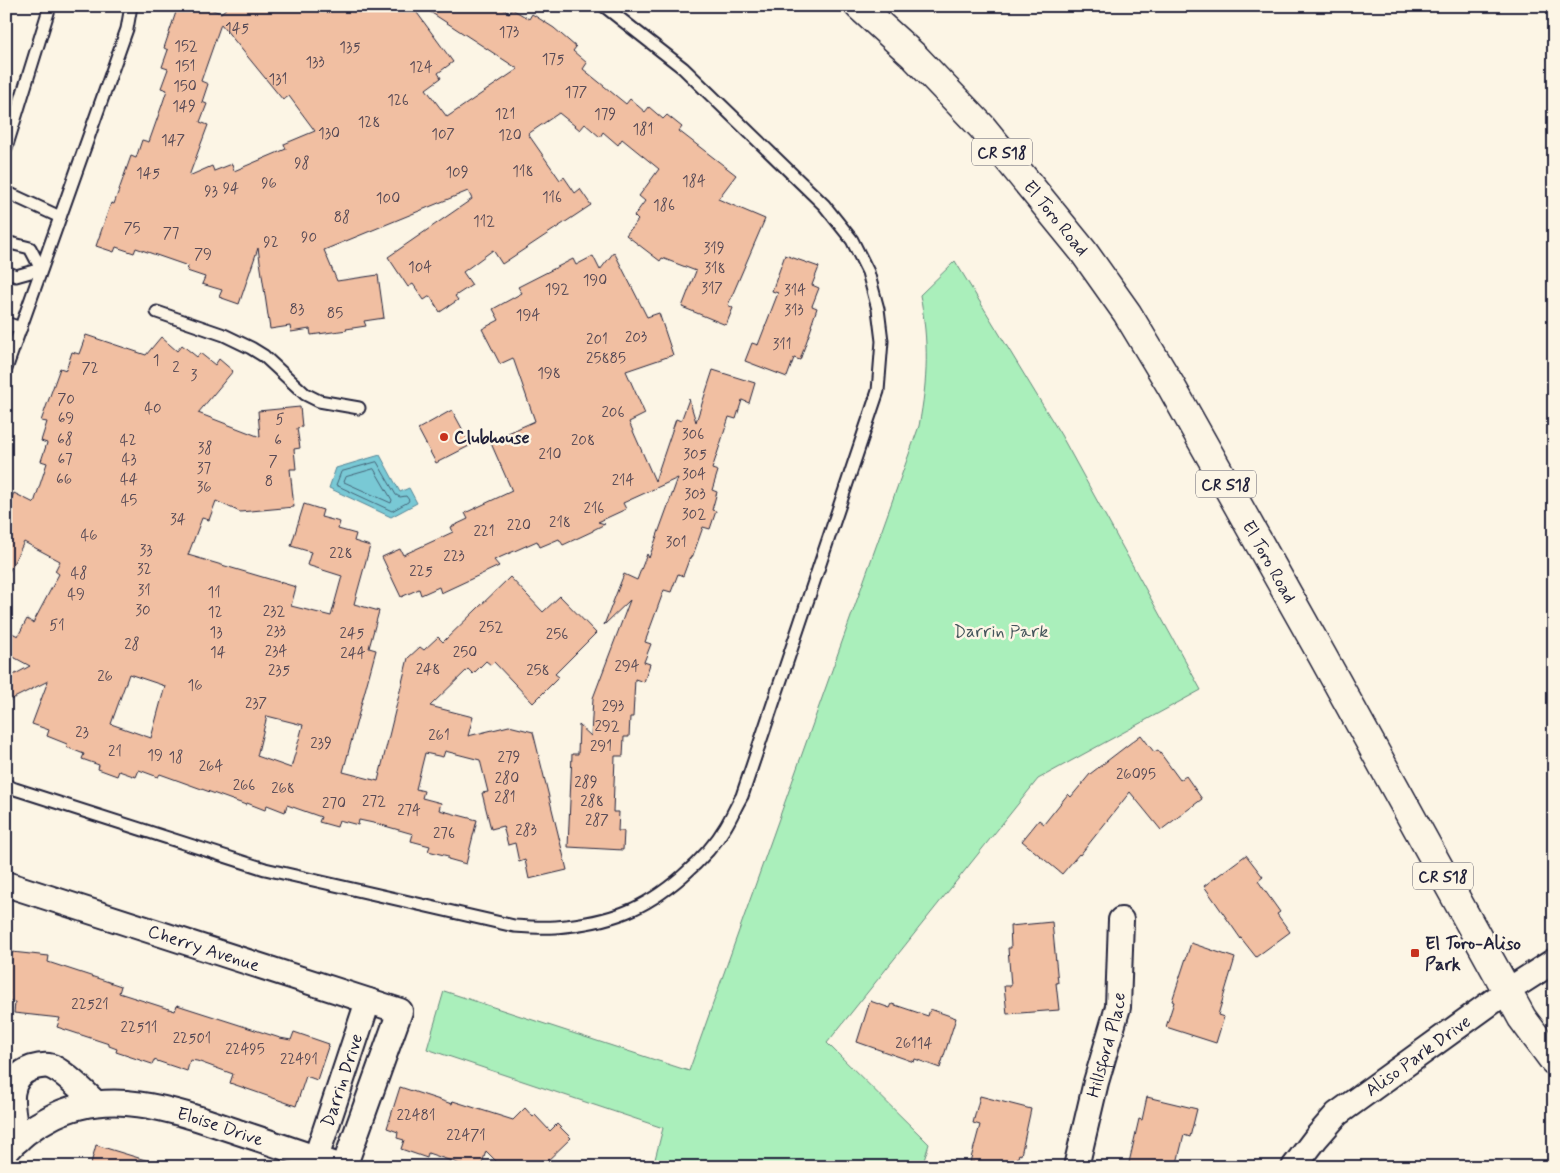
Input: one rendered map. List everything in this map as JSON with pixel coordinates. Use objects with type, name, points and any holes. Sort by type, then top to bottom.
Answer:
[{"type":"main road","name":"El Toro Road","points":[[859,6],[914,56],[982,127],[1083,251],[1127,314],[1172,386],[1522,1018],[1554,1061]]},
{"type":"street","name":"Cherry Avenue","points":[[6,884],[400,1011]]},
{"type":"street","name":"Hillsford Place","points":[[1076,1167],[1096,1082],[1118,1007],[1121,920]]},
{"type":"street","name":"Aliso Park Drive","points":[[1294,1167],[1316,1138],[1338,1114],[1507,991],[1554,961]]},
{"type":"street","name":"Darrin Drive","points":[[316,1158],[368,1001]]},
{"type":"street","name":"Darrin Drive","points":[[343,1167],[400,1011]]},
{"type":"street","points":[[12,1146],[11,1095],[13,1085],[19,1076],[28,1070],[37,1066],[53,1067],[96,1103]]},
{"type":"street","name":"Eloise Drive","points":[[12,1146],[40,1123],[57,1114],[96,1103],[119,1102],[142,1104],[178,1112],[343,1167]]},
{"type":"lane","points":[[6,148],[50,6]]},
{"type":"lane","points":[[6,369],[127,29],[131,6]]},
{"type":"lane","points":[[6,785],[265,869],[514,926],[554,927],[591,922],[627,912],[661,892],[692,869],[708,850],[725,827],[742,796],[878,391],[882,341],[878,309],[868,272],[852,240],[824,205],[683,68],[604,6]]},
{"type":"lane","points":[[6,192],[60,218]]},
{"type":"lane","points":[[6,242],[30,248],[41,270]]},
{"type":"lane","points":[[6,272],[16,276],[41,270]]},
{"type":"lane","points":[[157,312],[224,335],[251,348],[264,356],[305,394],[319,401],[359,408]]},
{"type":"lane","points":[[6,323],[21,328]]},
{"type":"green space","name":"Darrin Park","points":[[955,261],[1061,435],[1201,690],[1038,779],[827,1043],[929,1144],[922,1167],[653,1167],[663,1128],[427,1049],[444,991],[689,1071],[919,426],[926,376],[925,329],[920,295]]},
{"type":"water","points":[[380,455],[400,492],[409,488],[417,503],[391,517],[329,488],[336,468]]},
{"type":"building","points":[[178,6],[202,6],[221,13],[229,6],[412,6],[453,62],[438,73],[441,78],[426,89],[447,117],[518,69],[421,6],[499,6],[509,13],[512,9],[529,19],[532,14],[554,28],[576,47],[573,51],[587,63],[583,69],[626,104],[630,99],[645,112],[649,107],[663,119],[667,115],[682,127],[679,131],[736,175],[718,199],[765,219],[728,305],[733,308],[726,325],[682,307],[696,271],[662,258],[660,261],[626,235],[638,220],[634,216],[645,201],[639,196],[659,169],[622,139],[618,145],[603,132],[600,137],[585,124],[580,130],[559,113],[528,134],[560,180],[564,177],[575,193],[580,189],[591,205],[502,264],[493,250],[463,272],[472,285],[455,296],[458,300],[440,312],[430,296],[424,300],[413,284],[408,287],[388,257],[472,199],[468,191],[324,250],[337,281],[378,275],[384,318],[364,321],[366,326],[347,330],[311,335],[310,329],[291,332],[290,326],[270,329],[258,248],[239,304],[219,297],[222,290],[202,284],[205,277],[187,271],[188,266],[136,248],[134,253],[116,247],[114,252],[96,246],[111,203],[114,204],[131,156],[136,158],[142,140],[149,142],[161,108],[167,90],[161,88],[168,69],[162,67],[168,50],[164,48]],"holes":[[[221,24],[283,100],[289,96],[315,131],[284,144],[286,149],[234,171],[232,164],[214,171],[212,166],[189,176],[208,125],[200,122],[207,104],[202,102],[208,84],[201,81]]]},
{"type":"building","points":[[614,252],[647,317],[659,313],[673,355],[626,371],[645,414],[629,422],[655,481],[676,419],[681,421],[689,399],[696,422],[713,370],[755,383],[749,403],[742,400],[736,419],[729,417],[712,469],[718,471],[712,490],[717,492],[712,510],[716,511],[710,529],[703,527],[692,558],[690,557],[683,576],[678,574],[671,592],[664,590],[645,642],[651,644],[644,662],[650,664],[644,682],[635,679],[633,717],[630,717],[629,737],[624,737],[623,756],[615,756],[613,812],[619,812],[618,831],[624,831],[623,850],[568,847],[572,754],[578,754],[579,725],[591,736],[593,698],[630,600],[604,625],[624,574],[637,580],[647,554],[649,558],[678,478],[623,503],[626,509],[598,522],[605,524],[593,531],[563,545],[559,539],[540,547],[537,541],[494,560],[499,566],[441,593],[439,587],[421,595],[419,589],[401,597],[382,557],[400,549],[403,555],[453,532],[451,527],[468,519],[465,513],[512,491],[490,441],[535,421],[513,358],[500,364],[482,329],[499,320],[493,309],[522,293],[518,287],[573,259],[576,265],[593,256],[600,270]]},
{"type":"building","points":[[785,255],[819,267],[812,285],[819,288],[812,306],[817,308],[812,326],[800,360],[794,358],[787,377],[745,361],[752,343],[758,345],[778,293],[772,291]]},
{"type":"building","points":[[86,335],[146,355],[161,337],[177,351],[182,345],[197,357],[200,353],[215,365],[219,359],[233,371],[198,413],[260,437],[258,411],[300,407],[302,427],[297,428],[300,448],[294,449],[296,469],[290,469],[294,507],[240,512],[216,501],[209,520],[202,518],[188,555],[296,587],[291,606],[331,616],[342,576],[307,565],[311,552],[291,546],[304,504],[323,510],[321,517],[340,522],[338,529],[356,534],[354,541],[370,546],[354,604],[379,611],[369,648],[376,650],[343,772],[378,781],[408,658],[420,647],[424,650],[438,637],[443,642],[510,577],[543,612],[560,596],[596,633],[555,674],[559,677],[533,703],[494,662],[491,665],[486,661],[473,674],[468,669],[430,706],[473,717],[468,736],[509,726],[533,732],[567,870],[529,879],[525,860],[519,862],[515,843],[508,845],[503,826],[491,829],[482,793],[488,792],[480,760],[445,751],[443,757],[425,753],[416,789],[424,791],[422,798],[441,803],[439,810],[477,820],[466,864],[448,859],[448,856],[428,851],[430,846],[411,841],[413,834],[378,824],[359,820],[358,825],[339,820],[337,827],[319,822],[321,817],[287,805],[285,812],[267,805],[265,810],[160,774],[158,777],[139,770],[136,777],[119,771],[117,776],[98,769],[99,765],[82,759],[84,754],[66,747],[67,744],[47,736],[49,730],[32,724],[48,681],[6,702],[6,679],[30,666],[6,653],[6,630],[18,636],[27,619],[33,623],[59,574],[55,571],[60,561],[24,542],[6,578],[6,509],[14,493],[34,503],[47,463],[41,461],[47,443],[41,441],[47,422],[41,421],[60,368],[66,370],[72,352],[79,354]],"holes":[[[129,674],[165,686],[151,738],[111,724]],[[267,716],[303,725],[291,768],[257,756]]]},
{"type":"building","name":"Clubhouse","points":[[452,410],[471,445],[436,463],[418,429]]},
{"type":"building","points":[[1141,735],[1154,752],[1158,750],[1180,780],[1186,776],[1202,799],[1161,830],[1130,792],[1080,855],[1062,874],[1022,841],[1039,820],[1044,824],[1068,794],[1071,797],[1090,774]]},
{"type":"building","points":[[1246,855],[1263,877],[1258,881],[1280,912],[1277,914],[1290,932],[1256,957],[1204,886]]},
{"type":"building","points":[[1052,922],[1059,1010],[1007,1014],[1004,986],[1011,986],[1008,948],[1011,948],[1010,926]]},
{"type":"building","points":[[1191,943],[1235,958],[1218,1015],[1224,1017],[1216,1043],[1166,1027],[1174,1002],[1172,1001]]},
{"type":"building","points":[[12,952],[49,956],[48,962],[121,986],[119,993],[175,1011],[177,1005],[280,1038],[291,1040],[294,1032],[329,1044],[317,1080],[306,1076],[296,1106],[230,1083],[233,1074],[197,1061],[190,1060],[187,1071],[154,1060],[152,1064],[116,1052],[117,1049],[109,1046],[109,1044],[57,1027],[60,1018],[14,1013],[15,1002],[8,1001],[9,992],[6,992],[6,954],[12,954]]},
{"type":"building","points":[[870,1001],[890,1008],[892,1004],[928,1016],[930,1009],[956,1018],[940,1068],[915,1059],[914,1062],[857,1042]]},
{"type":"building","points":[[400,1087],[452,1104],[453,1101],[513,1120],[525,1108],[533,1117],[535,1115],[550,1131],[557,1124],[571,1138],[541,1167],[502,1167],[486,1151],[481,1167],[469,1167],[428,1153],[427,1158],[401,1149],[404,1140],[397,1138],[398,1132],[387,1128]]},
{"type":"building","points":[[980,1096],[1031,1109],[1021,1155],[1019,1154],[1015,1167],[973,1167],[974,1162],[970,1162],[980,1125],[973,1123]]},
{"type":"building","points":[[1147,1097],[1197,1109],[1190,1137],[1184,1135],[1176,1167],[1128,1167],[1139,1119],[1142,1120]]},
{"type":"building","points":[[96,1145],[152,1162],[152,1167],[90,1167]]},
{"type":"place","name":"Clubhouse","points":[[444,437]]},
{"type":"place","name":"El Toro-Aliso Park","points":[[1415,953]]}]
